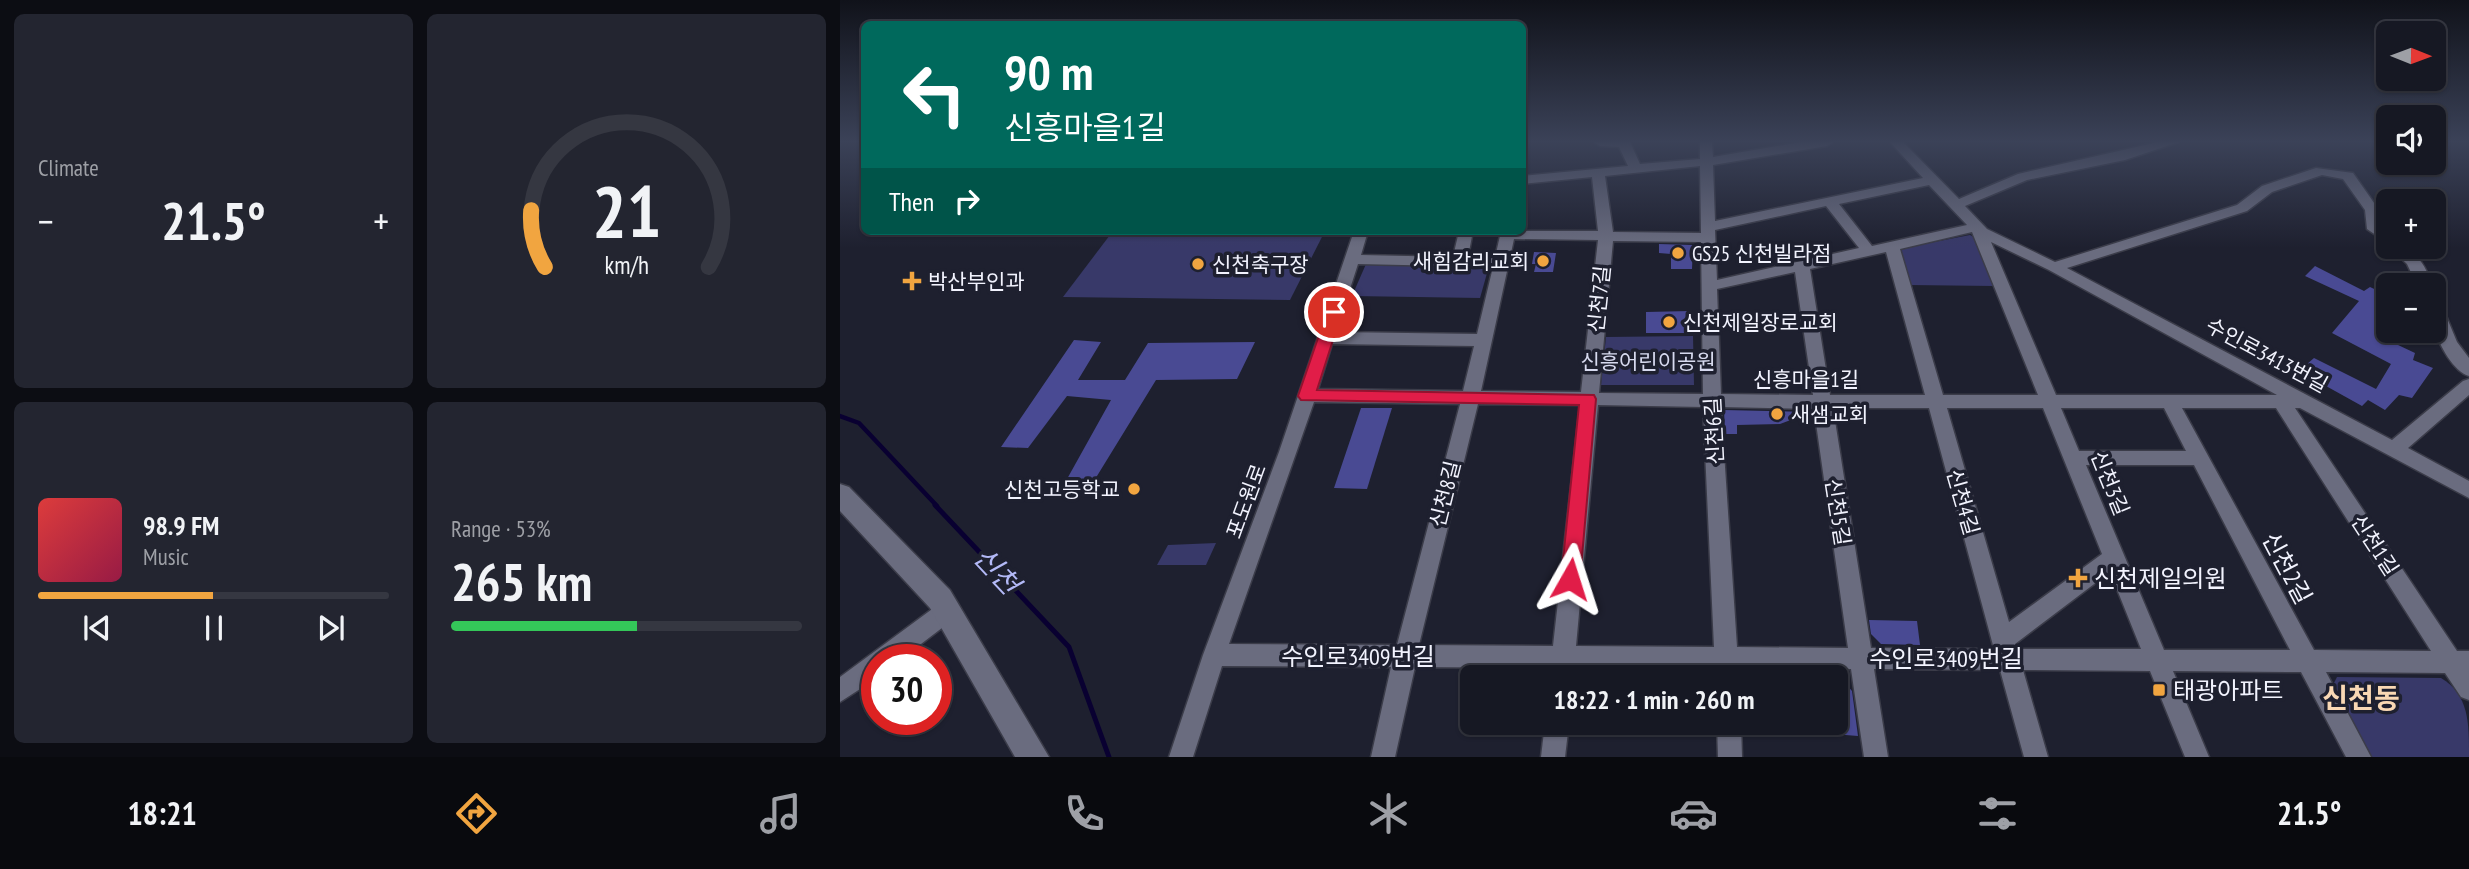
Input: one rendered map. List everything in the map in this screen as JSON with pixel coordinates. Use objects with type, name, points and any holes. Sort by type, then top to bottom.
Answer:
[{"type":"street","points":[[1526,180],[1547,177]]},
{"type":"street","name":"신천7길","points":[[1562,665],[1606,237],[1599,177]]},
{"type":"street","name":"신천6길","points":[[1705,177],[1712,401],[1726,665]]},
{"type":"street","name":"수인로3413번길","points":[[1930,177],[1982,232],[2054,267],[2466,490]]},
{"type":"street","points":[[1957,205],[2022,177]]},
{"type":"street","points":[[2054,267],[2242,208],[2267,189],[2302,177]]},
{"type":"street","points":[[2349,177],[2372,210],[2372,226],[2376,229]]},
{"type":"street","points":[[1526,234],[1606,237],[1707,232],[1829,201],[1933,180]]},
{"type":"street","points":[[1829,201],[1869,251]]},
{"type":"street","points":[[1710,286],[1978,227]]},
{"type":"street","name":"신천3길","points":[[1978,227],[2197,757]]},
{"type":"street","name":"포도원로","points":[[1184,754],[1214,655],[1307,396],[1360,235]]},
{"type":"street","points":[[1460,261],[1465,235]]},
{"type":"street","name":"신천8길","points":[[1383,757],[1404,656],[1508,235]]},
{"type":"street","name":"신천4길","points":[[1892,246],[2036,757]]},
{"type":"street","points":[[1352,260],[1501,263]]},
{"type":"street","name":"신천5길","points":[[1802,266],[1876,757]]},
{"type":"street","points":[[2446,336],[2469,370]]},
{"type":"street","points":[[1326,338],[1483,340]]},
{"type":"street","points":[[2394,449],[2469,385]]},
{"type":"street","name":"신흥마을1길","points":[[1307,396],[1822,402],[2305,401]]},
{"type":"street","name":"신천1길","points":[[2281,401],[2460,662],[2469,688]]},
{"type":"street","name":"신천2길","points":[[2170,402],[2359,757]]},
{"type":"street","points":[[2075,458],[2199,458]]},
{"type":"street","points":[[840,494],[940,599],[1033,757]]},
{"type":"street","points":[[2005,649],[2115,556]]},
{"type":"street","points":[[903,644],[947,611]]},
{"type":"street","name":"수인로3409번길","points":[[1753,665],[2005,649],[2156,659],[2460,662]]},
{"type":"street","name":"수인로3409번길","points":[[1214,655],[1404,656],[1533,665]]},
{"type":"street","points":[[840,691],[861,676]]},
{"type":"street","points":[[1553,757],[1555,735]]},
{"type":"street","points":[[1729,735],[1730,757]]},
{"type":"green space","name":"신천축구장","points":[[1110,235],[1323,235],[1290,300],[1063,297]]},
{"type":"green space","points":[[1970,235],[1978,240],[1994,286],[1908,285],[1897,255],[1903,248]]},
{"type":"green space","points":[[1366,264],[1489,266],[1480,298],[1352,296]]},
{"type":"green space","name":"신흥어린이공원","points":[[1693,336],[1694,385],[1601,385],[1606,337]]},
{"type":"green space","points":[[1216,543],[1206,565],[1157,565],[1168,545]]},
{"type":"green space","points":[[2337,677],[2441,678],[2457,693],[2466,711],[2469,757],[2370,757],[2332,687]]},
{"type":"building","points":[[1659,244],[1693,245],[1692,269],[1671,269],[1671,254],[1659,253]]},
{"type":"building","points":[[1534,252],[1556,253],[1553,272],[1534,272]]},
{"type":"building","points":[[2315,266],[2364,291],[2370,287],[2376,290],[2376,343],[2394,343],[2415,353],[2413,360],[2433,368],[2412,398],[2399,395],[2385,410],[2368,400],[2362,406],[2299,371],[2314,358],[2376,389],[2391,364],[2332,333],[2359,301],[2305,276]]},
{"type":"building","points":[[1690,311],[1691,333],[1646,333],[1646,312]]},
{"type":"building","points":[[1074,340],[1101,342],[1078,380],[1125,380],[1148,343],[1255,342],[1237,379],[1156,380],[1089,489],[1062,488],[1111,400],[1067,396],[1028,448],[1001,447]]},
{"type":"building","points":[[1361,408],[1392,408],[1367,489],[1334,488]]},
{"type":"building","points":[[1724,410],[1812,412],[1780,424],[1737,425],[1737,434],[1725,434]]},
{"type":"building","points":[[1869,620],[1917,621],[1920,645],[1881,644],[1871,634]]},
{"type":"building","points":[[1848,686],[1852,691],[1858,736],[1846,735],[1848,735]]},
{"type":"waterway","name":"신천","points":[[840,416],[859,423],[937,506]]},
{"type":"waterway","name":"신천","points":[[935,505],[1069,647],[1109,757]]},
{"type":"place","name":"GS25 신천빌라점","points":[[1678,253]]},
{"type":"place","name":"새힘감리교회","points":[[1543,261]]},
{"type":"place","name":"신천축구장","points":[[1198,264]]},
{"type":"place","name":"박산부인과","points":[[912,281]]},
{"type":"place","name":"신천제일장로교회","points":[[1669,322]]},
{"type":"place","name":"새샘교회","points":[[1777,414]]},
{"type":"place","name":"신천고등학교","points":[[1134,489]]},
{"type":"place","name":"신천제일의원","points":[[2078,578]]},
{"type":"place","name":"태광아파트","points":[[2159,690]]},
{"type":"district","name":"신천동","points":[[2361,697]]},
{"type":"route","points":[[1334,312],[1307,396],[1588,399],[1570,579]]}]
